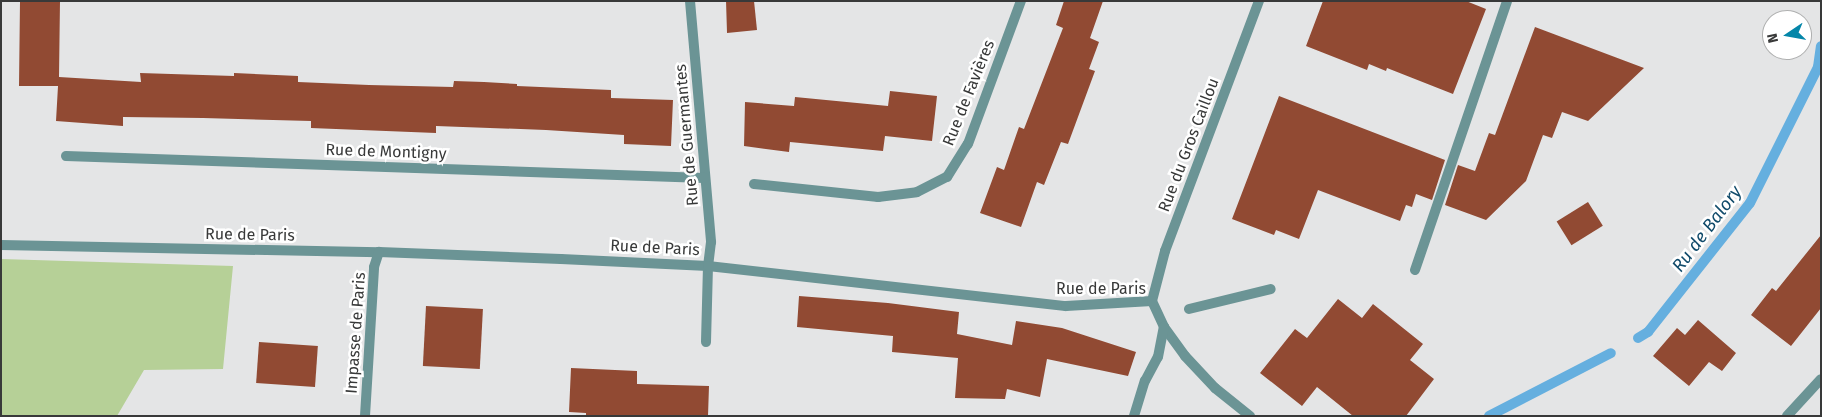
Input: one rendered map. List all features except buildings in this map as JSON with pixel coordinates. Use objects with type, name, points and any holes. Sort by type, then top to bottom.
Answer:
[{"type":"street","name":"Rue de Guermantes","points":[[690,1],[711,242],[708,266],[706,342]]},
{"type":"street","name":"Rue de Favières","points":[[754,184],[878,197],[917,192],[947,177],[968,144],[1021,1]]},
{"type":"street","name":"Rue du Gros Caillou","points":[[1152,301],[1165,251],[1259,1]]},
{"type":"street","points":[[1415,270],[1507,1]]},
{"type":"street","name":"Rue de Montigny","points":[[66,156],[705,178]]},
{"type":"street","name":"Rue de Paris","points":[[1,245],[379,252],[708,266],[1066,306],[1152,301],[1164,326],[1185,356],[1215,388],[1250,416]]},
{"type":"street","name":"Impasse de Paris","points":[[365,416],[374,273],[379,252]]},
{"type":"street","points":[[1189,310],[1271,289]]},
{"type":"street","points":[[1134,416],[1145,381],[1158,357],[1164,326]]},
{"type":"street","points":[[1787,416],[1821,379]]},
{"type":"green space","points":[[1,259],[233,266],[223,369],[144,370],[117,416],[1,416]]},
{"type":"waterway","name":"Ru de Balory","points":[[1638,338],[1648,332],[1750,203],[1818,67],[1821,46]]},
{"type":"waterway","name":"Ru de Balory","points":[[1489,416],[1611,353]]}]
